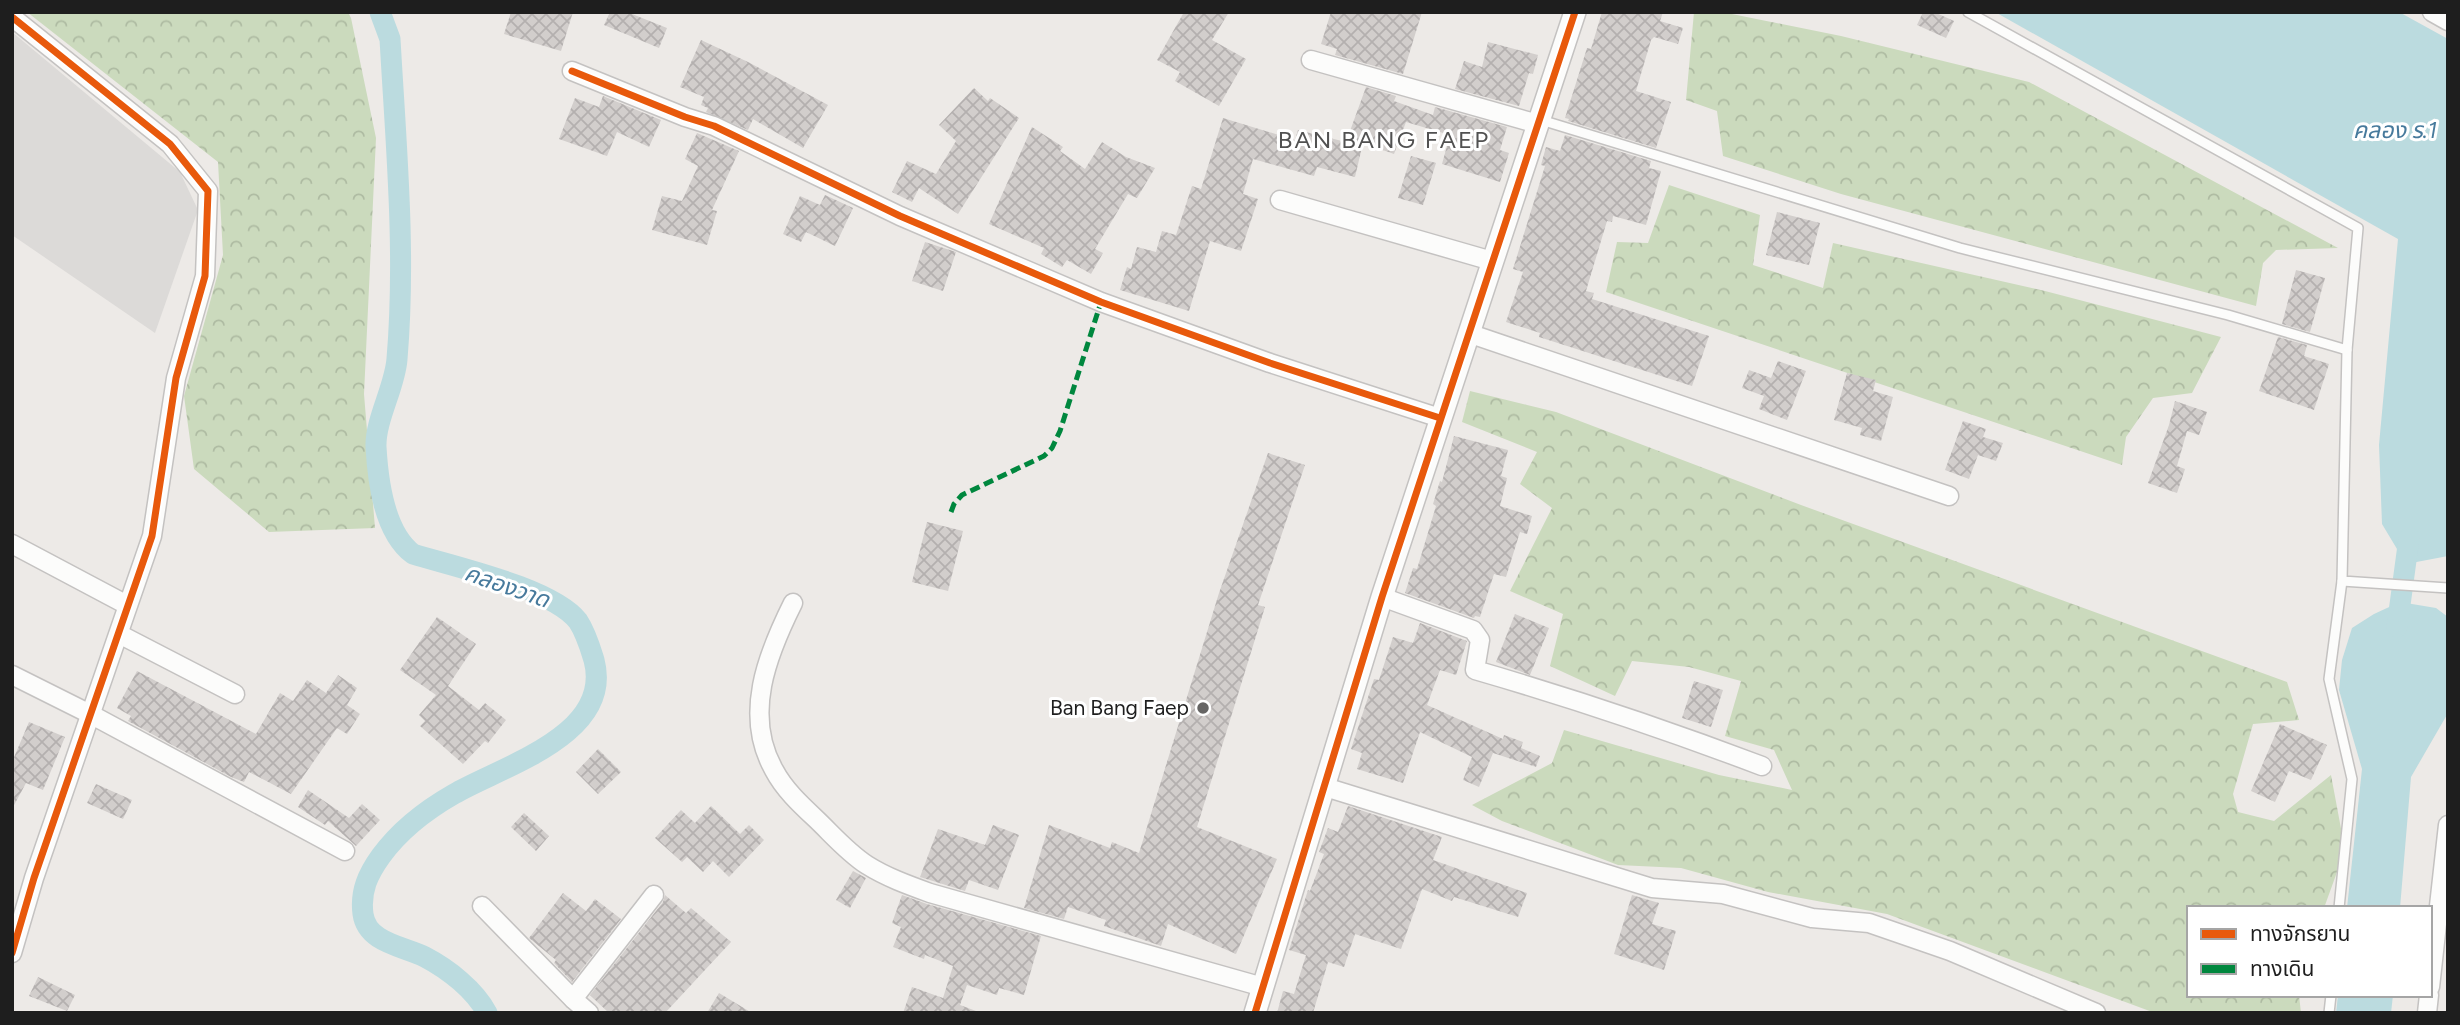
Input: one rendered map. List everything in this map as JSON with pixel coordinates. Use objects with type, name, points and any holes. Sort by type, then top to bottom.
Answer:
[{"type":"street","points":[[1255,1013],[1382,597],[1575,12]]},
{"type":"street","points":[[2432,12],[2448,21]]},
{"type":"street","points":[[12,17],[170,144],[208,191],[205,276],[176,377],[152,536],[34,878],[12,953]]},
{"type":"street","points":[[1311,60],[1538,122]]},
{"type":"street","points":[[572,71],[714,126],[900,216],[1101,302],[1270,363],[1440,418]]},
{"type":"street","points":[[1280,200],[1492,261]]},
{"type":"street","points":[[1468,333],[1949,496]]},
{"type":"street","points":[[12,544],[127,605]]},
{"type":"street","points":[[1382,597],[1473,630],[1480,640],[1475,670],[1667,730],[1762,766]]},
{"type":"street","points":[[793,603],[773,645],[764,673],[760,702],[762,739],[781,782],[851,853],[883,874],[930,893],[1263,987]]},
{"type":"street","points":[[119,634],[235,694]]},
{"type":"street","points":[[12,675],[345,851]]},
{"type":"street","points":[[1325,787],[1652,888],[1723,894],[1812,918],[1869,923],[1950,951],[2096,1013]]},
{"type":"street","points":[[2432,969],[2448,825]]},
{"type":"street","points":[[573,999],[654,895]]},
{"type":"street","points":[[482,906],[589,1013]]},
{"type":"lane","points":[[1968,12],[2358,228],[2347,350],[2342,581],[2329,679],[2352,779],[2340,906]]},
{"type":"lane","points":[[1538,122],[1961,248],[2228,315],[2347,350]]},
{"type":"lane","points":[[2342,581],[2448,588]]},
{"type":"shaded area","points":[[12,32],[180,172],[198,210],[155,333],[12,235]]},
{"type":"green space","points":[[27,12],[348,12],[376,138],[364,394],[375,528],[269,532],[194,469],[184,396],[223,255],[218,162]]},
{"type":"green space","points":[[1694,12],[1722,12],[1841,36],[2029,82],[2338,248],[2276,250],[2263,263],[2256,306],[1841,194],[1723,156],[1717,111],[1686,100]]},
{"type":"green space","points":[[1669,185],[1760,215],[1753,265],[1823,288],[1833,243],[2045,291],[2221,337],[2192,393],[2153,398],[2126,437],[2122,465],[1606,292],[1617,242],[1648,243]]},
{"type":"green space","points":[[1470,391],[1556,412],[1801,505],[2287,682],[2299,720],[2253,724],[2233,794],[2238,812],[2274,821],[2331,775],[2345,850],[2325,906],[2187,906],[2187,997],[2299,997],[2301,1013],[2155,1013],[1887,914],[1768,892],[1681,868],[1618,865],[1502,821],[1472,805],[1552,763],[1564,730],[1719,775],[1792,790],[1774,750],[1725,736],[1741,681],[1689,667],[1632,661],[1615,696],[1550,666],[1563,614],[1510,591],[1552,508],[1520,484],[1537,452],[1462,422]]},
{"type":"water","name":"คลอง ร.1","points":[[1995,12],[2399,12],[2448,39],[2448,556],[2406,564],[2382,524],[2379,445],[2398,239]]},
{"type":"water","points":[[2400,602],[2436,608],[2448,617],[2448,713],[2411,777],[2400,906],[2347,906],[2362,769],[2339,690],[2342,660],[2352,628]]},
{"type":"water","points":[[2338,997],[2393,997],[2391,1013],[2336,1013]]},
{"type":"building","points":[[511,12],[573,12],[561,51],[504,34]]},
{"type":"building","points":[[610,12],[627,12],[667,28],[659,48],[604,25]]},
{"type":"building","points":[[1184,12],[1229,12],[1212,40],[1246,59],[1219,106],[1175,81],[1180,72],[1157,60]]},
{"type":"building","points":[[1331,12],[1422,12],[1403,74],[1335,55],[1337,49],[1321,44]]},
{"type":"building","points":[[1602,12],[1663,12],[1660,21],[1683,28],[1678,44],[1654,37],[1651,40],[1636,91],[1671,102],[1656,148],[1565,118],[1587,48],[1591,49]]},
{"type":"building","points":[[1923,12],[1934,12],[1954,21],[1946,38],[1917,25]]},
{"type":"building","points":[[701,40],[828,105],[803,148],[753,119],[748,130],[706,112],[708,108],[701,105],[704,97],[680,87]]},
{"type":"building","points":[[1488,42],[1538,55],[1533,74],[1529,73],[1519,106],[1455,89],[1464,61],[1482,67]]},
{"type":"building","points":[[1366,87],[1396,96],[1394,101],[1433,115],[1435,107],[1507,127],[1500,150],[1509,153],[1500,182],[1442,164],[1450,135],[1406,122],[1394,154],[1363,143],[1355,177],[1317,167],[1314,176],[1253,159],[1243,194],[1258,199],[1241,251],[1210,241],[1189,311],[1120,290],[1127,267],[1131,269],[1137,247],[1156,252],[1162,231],[1176,235],[1192,186],[1201,189],[1223,118],[1295,140],[1298,130],[1346,142]]},
{"type":"building","points":[[974,88],[988,101],[990,98],[1019,118],[958,214],[919,188],[912,202],[892,192],[907,161],[936,174],[956,141],[939,125]]},
{"type":"building","points":[[603,96],[661,120],[649,147],[617,132],[607,156],[559,139],[575,98],[599,107]]},
{"type":"building","points":[[1032,127],[1063,147],[1060,151],[1085,169],[1102,142],[1126,157],[1155,168],[1137,198],[1128,194],[1095,249],[1103,253],[1091,274],[1067,260],[1062,267],[1041,254],[1044,248],[989,224]]},
{"type":"building","points":[[697,133],[739,151],[712,210],[717,211],[707,245],[652,230],[662,196],[682,201],[698,166],[685,159]]},
{"type":"building","points":[[1565,135],[1651,161],[1649,168],[1661,171],[1646,225],[1613,216],[1612,222],[1607,221],[1586,291],[1594,293],[1592,299],[1709,336],[1692,386],[1539,337],[1540,333],[1506,322],[1523,272],[1513,269],[1545,166],[1541,165],[1546,147],[1560,151]]},
{"type":"building","points":[[1411,156],[1436,163],[1423,205],[1398,198]]},
{"type":"building","points":[[825,195],[853,208],[835,246],[806,232],[801,242],[783,234],[800,196],[820,205]]},
{"type":"building","points":[[1777,212],[1820,223],[1809,265],[1766,255]]},
{"type":"building","points":[[925,242],[956,252],[943,291],[912,281]]},
{"type":"building","points":[[2296,270],[2325,278],[2310,332],[2282,324]]},
{"type":"building","points":[[2278,337],[2307,345],[2304,356],[2329,364],[2314,410],[2259,391]]},
{"type":"building","points":[[1778,361],[1806,371],[1787,420],[1759,409],[1764,396],[1742,388],[1749,370],[1771,378]]},
{"type":"building","points":[[1847,373],[1876,380],[1873,391],[1893,397],[1881,441],[1860,435],[1862,428],[1834,420]]},
{"type":"building","points":[[2175,401],[2207,412],[2199,435],[2187,431],[2177,466],[2185,469],[2177,493],[2148,483]]},
{"type":"building","points":[[1963,421],[1986,429],[1983,437],[2003,443],[1996,461],[1978,455],[1969,479],[1945,470]]},
{"type":"building","points":[[1454,436],[1508,450],[1501,476],[1507,478],[1500,506],[1532,516],[1527,534],[1520,532],[1506,577],[1494,574],[1480,617],[1474,618],[1405,593],[1413,568],[1417,569]]},
{"type":"building","points":[[1268,453],[1305,465],[1258,605],[1265,607],[1197,827],[1277,859],[1236,954],[1168,924],[1161,946],[1104,926],[1106,920],[1068,907],[1064,919],[1024,908],[1049,825],[1110,848],[1112,842],[1139,853],[1219,593]]},
{"type":"building","points":[[927,522],[963,531],[948,591],[912,582]]},
{"type":"building","points":[[1515,614],[1549,628],[1530,675],[1496,662]]},
{"type":"building","points":[[437,617],[476,644],[448,686],[479,710],[485,703],[506,720],[488,743],[485,741],[463,764],[420,726],[425,721],[419,715],[436,695],[400,670]]},
{"type":"building","points":[[1420,623],[1467,641],[1456,675],[1440,670],[1427,705],[1503,739],[1504,735],[1523,742],[1521,748],[1540,756],[1536,767],[1493,753],[1479,787],[1463,780],[1472,757],[1420,732],[1403,783],[1357,769],[1362,753],[1351,749],[1374,679],[1379,680],[1393,637],[1413,643]]},
{"type":"building","points":[[137,671],[256,734],[280,693],[293,701],[307,680],[326,693],[338,675],[357,688],[347,705],[360,714],[347,734],[337,728],[291,794],[249,772],[244,782],[231,777],[128,721],[131,716],[117,708]]},
{"type":"building","points":[[1694,681],[1723,690],[1711,727],[1682,718]]},
{"type":"building","points":[[29,722],[65,737],[43,790],[26,783],[12,809],[12,762]]},
{"type":"building","points":[[2280,724],[2327,745],[2311,780],[2289,771],[2275,802],[2251,791]]},
{"type":"building","points":[[598,749],[621,772],[598,794],[576,772]]},
{"type":"building","points":[[96,784],[132,800],[123,819],[87,803]]},
{"type":"building","points":[[308,790],[349,818],[362,804],[380,820],[356,846],[328,821],[325,825],[298,807]]},
{"type":"building","points":[[711,806],[740,834],[749,825],[764,840],[729,877],[713,861],[703,872],[687,857],[682,862],[655,838],[681,810],[695,823]]},
{"type":"building","points":[[1348,806],[1442,837],[1433,860],[1527,893],[1518,917],[1454,897],[1452,901],[1422,889],[1401,949],[1355,934],[1344,967],[1328,962],[1313,1013],[1277,1013],[1283,991],[1294,994],[1306,955],[1289,950],[1308,890],[1310,891],[1324,854],[1319,852],[1328,828],[1338,832]]},
{"type":"building","points":[[524,813],[549,836],[536,851],[511,827]]},
{"type":"building","points":[[993,825],[1019,835],[998,890],[969,880],[965,891],[920,877],[938,829],[985,845]]},
{"type":"building","points":[[853,871],[866,878],[850,908],[836,900]]},
{"type":"building","points":[[563,893],[586,911],[595,899],[621,919],[572,982],[554,963],[556,960],[529,938]]},
{"type":"building","points":[[665,895],[686,913],[691,908],[731,942],[665,1013],[609,1013],[590,995],[663,902]]},
{"type":"building","points":[[902,895],[1041,936],[1024,995],[999,988],[997,995],[967,985],[960,1005],[976,1013],[903,1013],[912,987],[943,998],[953,966],[893,947],[901,927],[892,923]]},
{"type":"building","points":[[1632,895],[1659,903],[1652,924],[1676,931],[1664,970],[1614,954]]},
{"type":"building","points":[[38,977],[75,995],[67,1011],[29,996]]},
{"type":"building","points":[[719,993],[752,1013],[707,1013]]},
{"type":"waterway","name":"คลองวาด","points":[[380,12],[390,39],[401,279],[397,359],[376,447],[384,505],[395,533],[413,554],[502,580],[547,598],[565,609],[581,626],[594,660],[596,686],[587,709],[571,728],[550,745],[454,794],[424,814],[388,847],[366,883],[363,914],[371,931],[387,942],[425,957],[443,968],[468,988],[487,1013]]},
{"type":"waterway","points":[[2397,627],[2409,538]]},
{"type":"marked path","points":[[951,512],[962,495],[1044,456],[1052,448],[1060,431],[1101,302]]},
{"type":"cycle path","points":[[1255,1013],[1382,597],[1575,12]]},
{"type":"cycle path","points":[[12,17],[170,144],[208,191],[205,276],[176,378],[152,536],[34,878],[12,953]]},
{"type":"cycle path","points":[[572,71],[714,126],[900,216],[1101,302],[1270,363],[1440,418]]},
{"type":"place","name":"Ban Bang Faep","points":[[1203,708]]},
{"type":"district","name":"BAN BANG FAEP","points":[[1384,140]]}]
